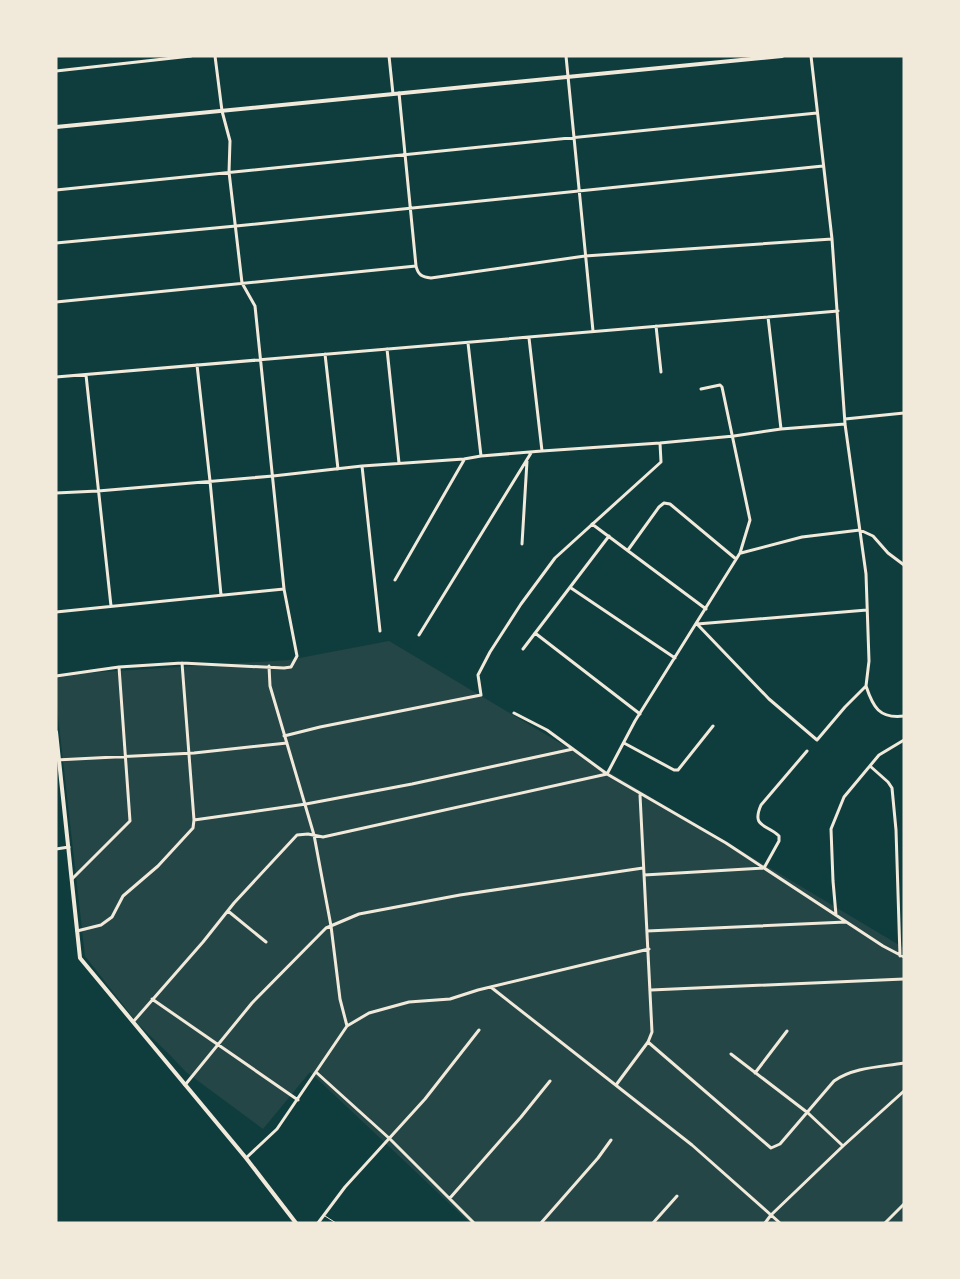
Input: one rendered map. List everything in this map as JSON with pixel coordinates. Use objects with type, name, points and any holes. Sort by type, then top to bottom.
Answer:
[{"type":"street","points":[[56,71],[191,56]]},
{"type":"street","points":[[56,676],[119,667],[182,663],[291,667],[297,656],[284,589],[255,306],[242,283],[229,172],[230,140],[222,110],[216,56]]},
{"type":"street","points":[[389,56],[393,94]]},
{"type":"street","points":[[566,56],[593,332]]},
{"type":"street","points":[[56,127],[782,56]]},
{"type":"street","points":[[811,56],[832,239],[845,424],[866,574],[869,661],[866,686],[871,701],[881,713],[888,717],[904,716]]},
{"type":"street","points":[[399,93],[416,266],[418,273],[423,277],[431,278],[585,256],[832,239]]},
{"type":"street","points":[[56,190],[817,113]]},
{"type":"street","points":[[56,243],[823,166]]},
{"type":"street","points":[[56,302],[416,266]]},
{"type":"street","points":[[56,378],[838,311]]},
{"type":"street","points":[[768,317],[781,429]]},
{"type":"street","points":[[656,326],[661,372]]},
{"type":"street","points":[[529,338],[542,451]]},
{"type":"street","points":[[468,343],[481,456]]},
{"type":"street","points":[[387,350],[399,462]]},
{"type":"street","points":[[325,354],[338,469]]},
{"type":"street","points":[[196,365],[221,595]]},
{"type":"street","points":[[86,375],[111,606]]},
{"type":"street","points":[[133,1022],[228,910],[297,835],[323,837],[607,774],[640,714],[740,553],[750,520],[734,436],[722,387],[720,385],[701,389]]},
{"type":"street","points":[[845,419],[904,413]]},
{"type":"street","points":[[56,493],[273,476],[399,462],[464,459],[542,451],[660,443],[734,436],[781,429],[845,424]]},
{"type":"street","points":[[284,736],[320,727],[480,696],[478,675],[490,652],[521,604],[555,558],[661,462],[660,443]]},
{"type":"street","points":[[419,635],[531,453]]},
{"type":"street","points":[[395,580],[464,459]]},
{"type":"street","points":[[522,544],[527,460]]},
{"type":"street","points":[[362,466],[380,632]]},
{"type":"street","points":[[628,550],[659,507],[667,503],[736,560]]},
{"type":"street","points":[[592,524],[706,609]]},
{"type":"street","points":[[740,553],[802,537],[860,530],[873,536],[888,553],[904,566]]},
{"type":"street","points":[[523,649],[609,536]]},
{"type":"street","points":[[571,588],[675,658]]},
{"type":"street","points":[[56,612],[284,589]]},
{"type":"street","points":[[697,624],[867,610]]},
{"type":"street","points":[[697,624],[769,699],[817,740],[866,686]]},
{"type":"street","points":[[535,633],[640,714]]},
{"type":"street","points":[[77,931],[101,925],[112,917],[123,896],[158,866],[193,828],[194,820],[182,663]]},
{"type":"street","points":[[269,666],[270,686],[314,835],[331,926],[340,999],[347,1026]]},
{"type":"street","points":[[72,878],[130,820],[119,667]]},
{"type":"street","points":[[514,712],[547,730],[607,774],[640,795],[726,843],[902,957]]},
{"type":"street","points":[[624,743],[674,770],[678,770],[713,726]]},
{"type":"street","points":[[56,732],[80,958],[246,1158],[296,1223]]},
{"type":"street","points":[[836,916],[832,881],[831,829],[844,797],[879,755],[904,740]]},
{"type":"street","points":[[58,760],[189,753],[286,743]]},
{"type":"street","points":[[194,820],[306,804],[412,784],[573,749]]},
{"type":"street","points":[[764,868],[779,841],[779,836],[760,823],[757,818],[758,813],[761,805],[807,751]]},
{"type":"street","points":[[870,766],[892,788],[896,830],[902,957]]},
{"type":"street","points":[[615,1085],[648,1042],[652,1032],[640,795]]},
{"type":"street","points":[[56,849],[69,847]]},
{"type":"street","points":[[185,1085],[216,1044],[252,1003],[304,948],[326,928],[359,914],[460,895],[643,868]]},
{"type":"street","points":[[644,876],[764,868]]},
{"type":"street","points":[[228,910],[266,942]]},
{"type":"street","points":[[647,931],[846,922]]},
{"type":"street","points":[[246,1158],[278,1129],[347,1026],[369,1012],[410,1002],[450,999],[478,990],[648,949]]},
{"type":"street","points":[[651,990],[904,979]]},
{"type":"street","points":[[492,987],[692,1144],[780,1223]]},
{"type":"street","points":[[152,999],[298,1100]]},
{"type":"street","points":[[318,1223],[345,1187],[425,1099],[479,1030]]},
{"type":"street","points":[[755,1073],[787,1031]]},
{"type":"street","points":[[648,1042],[771,1148],[780,1144],[808,1114],[834,1081],[843,1075],[904,1063]]},
{"type":"street","points":[[731,1054],[808,1114],[843,1146]]},
{"type":"street","points":[[317,1073],[390,1139],[474,1223]]},
{"type":"street","points":[[450,1198],[522,1118],[550,1081]]},
{"type":"street","points":[[765,1223],[843,1146],[904,1091]]},
{"type":"street","points":[[542,1223],[598,1158],[611,1140]]},
{"type":"street","points":[[653,1223],[677,1196]]},
{"type":"street","points":[[885,1223],[904,1204]]},
{"type":"lane","points":[[324,1216],[336,1223]]},
{"type":"shaded area","points":[[389,641],[904,948],[904,1223],[470,1223],[310,1072],[263,1129],[186,1072],[138,1024],[85,956],[56,698],[56,675],[289,660]]}]
